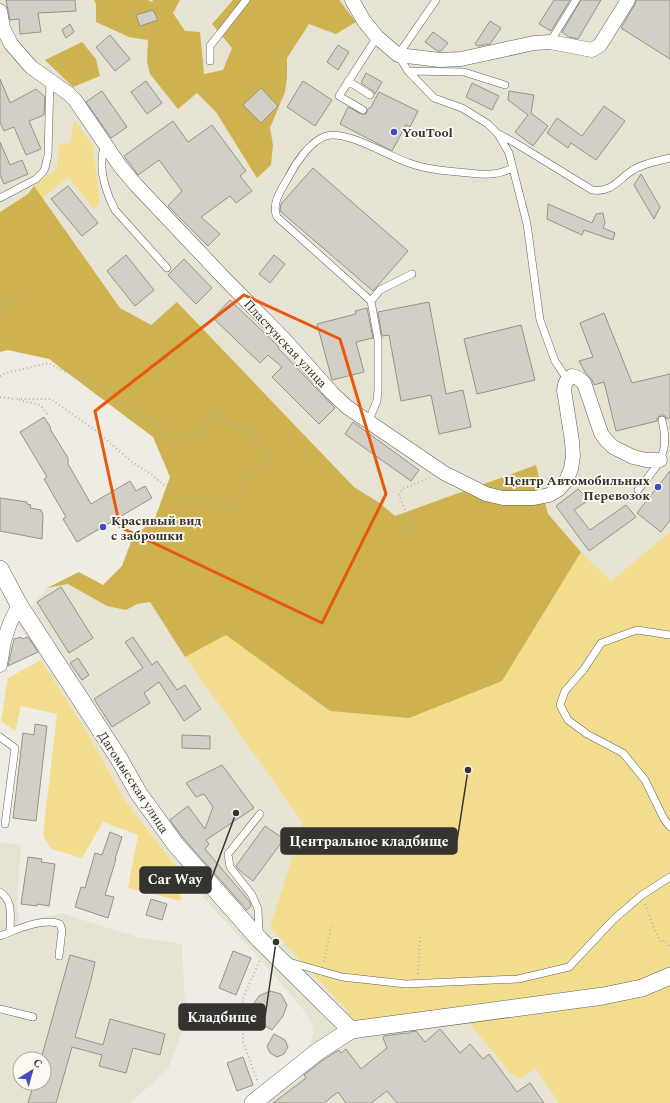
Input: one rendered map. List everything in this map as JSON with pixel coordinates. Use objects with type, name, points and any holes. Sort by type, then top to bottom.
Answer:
[{"type":"street","points":[[352,0],[364,21],[377,37],[398,55],[440,60],[461,59],[550,42],[592,50],[600,45],[628,0]]},
{"type":"street","name":"Пластунская улица","points":[[0,11],[3,28],[11,44],[31,67],[69,94],[75,100],[104,144],[136,185],[284,339],[332,393],[347,407],[444,473],[486,494],[503,498],[534,498],[549,495],[559,489],[566,481],[571,469],[573,456],[564,390],[567,379]]},
{"type":"street","points":[[567,379],[572,376],[578,378],[584,383],[601,433],[613,447],[633,457],[646,460],[660,460]]},
{"type":"street","name":"Дагомысская улица","points":[[0,570],[19,605],[118,757],[139,794],[176,845],[264,943],[351,1030]]},
{"type":"street","points":[[0,665],[4,642],[10,623],[19,605]]},
{"type":"street","points":[[253,1103],[317,1052],[351,1030],[603,996],[642,988],[670,976]]},
{"type":"lane","points":[[210,61],[210,46],[246,0]]},
{"type":"lane","points":[[436,0],[398,55],[408,71],[434,98],[462,108],[488,124],[498,134],[509,153],[527,224],[540,320],[555,361],[567,379]]},
{"type":"lane","points":[[550,42],[576,0]]},
{"type":"lane","points":[[363,110],[338,96],[377,37]]},
{"type":"lane","points":[[408,71],[464,72],[505,85]]},
{"type":"lane","points":[[0,198],[36,179],[45,168],[48,155],[50,80]]},
{"type":"lane","points":[[348,81],[370,95]]},
{"type":"lane","points":[[498,134],[592,190],[601,191],[610,189],[633,170],[670,158]]},
{"type":"lane","points":[[368,422],[377,401],[378,390],[378,340],[371,301],[278,218],[275,212],[276,201],[288,177],[315,142],[325,137],[336,135],[349,137],[409,163],[436,170],[488,175],[500,173],[513,168]]},
{"type":"lane","points":[[104,144],[102,172],[110,200],[115,210],[167,268]]},
{"type":"lane","points":[[371,301],[380,290],[412,274]]},
{"type":"lane","points":[[638,490],[660,460],[664,448],[665,434],[662,420]]},
{"type":"lane","points":[[670,635],[637,630],[601,643],[584,669],[565,691],[560,705],[568,720],[587,734],[623,752],[645,780],[664,819],[670,827]]},
{"type":"lane","points":[[0,737],[16,748],[5,824]]},
{"type":"lane","points":[[260,814],[228,854],[230,867],[252,895],[258,909],[264,943]]},
{"type":"lane","points":[[282,960],[342,977],[406,984],[518,979],[569,967],[614,920],[642,895],[670,877]]},
{"type":"lane","points":[[0,892],[8,899],[10,906],[10,932]]},
{"type":"lane","points":[[0,936],[29,925],[55,922],[60,924],[62,930],[59,956]]},
{"type":"lane","points":[[0,1009],[33,1017]]},
{"type":"path","points":[[0,324],[2,320],[3,306],[26,295]]},
{"type":"path","points":[[0,376],[6,373],[48,363],[103,390],[150,418],[175,442],[203,432],[212,413],[249,433],[269,459],[244,476],[238,508],[204,504],[179,498],[150,474],[132,462],[96,431],[51,399],[15,399]]},
{"type":"path","points":[[0,396],[40,405],[49,416]]},
{"type":"path","points":[[401,532],[413,527],[402,505],[399,495],[402,489],[444,473]]},
{"type":"path","points":[[642,895],[656,933],[661,942],[665,940],[670,947]]},
{"type":"path","points":[[323,972],[330,926]]},
{"type":"path","points":[[418,983],[420,937]]},
{"type":"path","points":[[257,1080],[243,1042],[243,998],[260,959],[264,943]]},
{"type":"highlighted area","points":[[244,295],[340,339],[386,494],[322,623],[120,527],[95,411]]},
{"type":"shaded area","points":[[0,0],[670,0],[670,532],[611,581],[581,552],[548,514],[536,465],[395,516],[381,504],[354,487],[178,302],[151,325],[120,309],[34,187],[28,194],[0,212]]},
{"type":"shaded area","points":[[94,0],[148,0],[152,2],[153,0],[180,0],[173,13],[185,31],[200,32],[204,74],[223,70],[232,48],[212,24],[233,0],[339,0],[356,22],[336,34],[309,24],[287,58],[285,92],[270,128],[273,145],[271,165],[257,178],[216,112],[197,93],[178,109],[150,74],[147,62],[148,40],[129,37],[96,22],[96,4]]},
{"type":"shaded area","points":[[82,42],[96,59],[100,76],[73,87],[45,60]]},
{"type":"shaded area","points":[[74,119],[93,146],[100,203],[94,209],[68,177],[42,198],[34,186],[57,168],[59,144],[70,143]]},
{"type":"shaded area","points":[[34,186],[120,308],[151,325],[177,302],[354,487],[381,504],[395,516],[536,465],[548,514],[581,552],[502,681],[409,718],[330,711],[226,635],[185,657],[150,602],[137,604],[126,610],[107,606],[68,584],[47,588],[79,572],[103,585],[122,566],[132,539],[155,518],[170,477],[153,437],[49,359],[8,350],[0,352],[0,212],[28,194]]},
{"type":"shaded area","points":[[670,532],[670,1103],[559,1103],[535,1068],[519,1079],[511,1074],[464,1017],[337,1025],[348,1011],[270,927],[303,823],[185,657],[226,635],[330,711],[502,681],[581,552],[611,581]]},
{"type":"shaded area","points":[[68,584],[107,606],[126,610],[137,604],[150,602],[185,657],[303,823],[270,927],[348,1011],[338,1024],[464,1017],[511,1074],[535,1068],[559,1103],[249,1103],[305,1059],[312,1038],[312,1024],[302,1008],[260,959],[186,879],[126,802],[84,727],[20,627],[9,623],[26,612],[47,588]]},
{"type":"shaded area","points":[[41,660],[84,727],[126,802],[186,879],[180,890],[181,901],[128,888],[138,835],[103,822],[82,858],[51,849],[43,835],[57,714],[21,706],[15,731],[1,721],[8,678]]},
{"type":"shaded area","points":[[0,842],[21,845],[17,903],[19,923],[61,913],[140,938],[182,944],[186,1021],[168,1069],[130,1103],[0,1103]]},
{"type":"building","points":[[6,0],[75,0],[76,11],[38,13],[41,32],[20,34],[19,19],[10,20]]},
{"type":"building","points":[[554,0],[570,0],[551,31],[539,24]]},
{"type":"building","points":[[581,0],[601,0],[578,39],[569,37],[562,32]]},
{"type":"building","points":[[636,0],[670,0],[670,59],[621,28]]},
{"type":"building","points":[[153,10],[158,20],[140,26],[136,15]]},
{"type":"building","points":[[490,21],[501,28],[490,44],[478,46],[475,44]]},
{"type":"building","points":[[70,24],[74,32],[66,38],[62,30]]},
{"type":"building","points":[[433,32],[448,43],[441,51],[437,51],[425,42]]},
{"type":"building","points":[[110,35],[130,59],[115,71],[96,47]]},
{"type":"building","points":[[338,45],[349,52],[338,70],[327,62]]},
{"type":"building","points":[[366,73],[382,82],[375,94],[361,83]]},
{"type":"building","points":[[0,79],[10,103],[36,89],[45,97],[44,115],[29,121],[41,149],[26,155],[14,127],[4,131],[0,122]]},
{"type":"building","points":[[146,81],[162,103],[147,114],[131,92]]},
{"type":"building","points":[[303,81],[332,100],[315,126],[287,107]]},
{"type":"building","points":[[472,83],[499,96],[492,110],[466,97]]},
{"type":"building","points":[[261,88],[278,106],[261,123],[243,105]]},
{"type":"building","points":[[102,91],[127,127],[111,138],[86,102]]},
{"type":"building","points":[[509,91],[534,95],[531,113],[548,126],[533,146],[515,132],[528,115],[508,100]]},
{"type":"building","points":[[379,92],[418,111],[410,127],[406,125],[392,151],[340,124],[348,107],[361,114],[366,114]]},
{"type":"building","points":[[604,106],[625,121],[596,160],[571,143],[568,148],[547,133],[557,118],[582,136]]},
{"type":"building","points":[[173,121],[188,142],[212,125],[246,171],[240,176],[252,191],[236,203],[230,196],[201,217],[220,234],[208,246],[168,206],[182,191],[159,160],[138,175],[124,156]]},
{"type":"building","points":[[0,142],[10,165],[22,160],[28,174],[4,184],[0,175]]},
{"type":"building","points":[[313,168],[408,251],[373,291],[280,211],[281,204]]},
{"type":"building","points":[[641,174],[660,207],[654,219],[634,185]]},
{"type":"building","points":[[68,186],[98,223],[82,236],[51,199]]},
{"type":"building","points":[[548,204],[592,223],[596,214],[603,213],[605,223],[603,228],[615,233],[613,240],[584,230],[582,235],[547,219]]},
{"type":"building","points":[[126,255],[154,290],[135,306],[107,271]]},
{"type":"building","points":[[274,255],[285,264],[270,283],[259,274]]},
{"type":"building","points":[[184,259],[212,288],[196,304],[168,275]]},
{"type":"building","points":[[230,300],[279,347],[278,348],[335,408],[319,424],[272,377],[282,367],[268,355],[260,363],[213,318]]},
{"type":"building","points":[[429,302],[446,394],[463,390],[471,427],[439,434],[431,395],[401,401],[389,335],[382,336],[378,312]]},
{"type":"building","points":[[367,308],[373,338],[356,342],[364,372],[332,380],[317,324],[356,314],[355,311]]},
{"type":"building","points":[[604,313],[632,383],[670,374],[670,418],[667,419],[664,415],[661,415],[657,418],[657,421],[616,431],[604,382],[594,385],[579,361],[593,357],[580,323]]},
{"type":"building","points":[[521,325],[535,380],[477,394],[464,339]]},
{"type":"building","points":[[44,417],[68,458],[68,464],[91,504],[130,481],[136,491],[145,486],[152,498],[77,542],[63,519],[66,517],[44,479],[47,477],[20,432]]},
{"type":"building","points":[[353,422],[419,470],[411,481],[345,434]]},
{"type":"building","points":[[670,471],[670,520],[661,532],[637,513]]},
{"type":"building","points":[[578,489],[589,500],[574,510],[590,530],[626,505],[636,517],[589,551],[556,506]]},
{"type":"building","points":[[0,498],[27,502],[27,504],[31,505],[30,508],[41,510],[43,515],[42,539],[0,531]]},
{"type":"building","points":[[61,587],[93,638],[69,653],[37,602]]},
{"type":"building","points":[[21,637],[22,639],[28,637],[38,652],[8,666],[14,639]]},
{"type":"building","points":[[133,637],[152,665],[157,661],[177,690],[185,685],[201,709],[184,721],[159,682],[144,693],[150,703],[112,727],[94,699],[143,668],[125,642]]},
{"type":"building","points":[[78,658],[89,675],[82,680],[70,663]]},
{"type":"building","points":[[35,724],[47,726],[36,821],[13,818],[23,733],[34,735]]},
{"type":"building","points":[[182,735],[210,736],[210,749],[182,748]]},
{"type":"building","points":[[222,765],[254,808],[206,840],[209,844],[205,849],[250,902],[251,906],[247,910],[184,839],[170,820],[188,806],[205,829],[213,807],[204,794],[196,797],[186,783]]},
{"type":"building","points":[[265,826],[284,839],[253,881],[236,866]]},
{"type":"building","points":[[110,832],[122,837],[105,895],[114,897],[108,918],[75,907],[81,887],[85,888],[95,853],[102,855]]},
{"type":"building","points":[[28,857],[42,859],[41,862],[55,864],[49,906],[21,904]]},
{"type":"building","points":[[151,899],[167,904],[162,920],[146,915]]},
{"type":"building","points":[[233,951],[251,958],[236,995],[219,988]]},
{"type":"building","points":[[70,955],[95,962],[75,1037],[103,1045],[110,1019],[165,1034],[160,1055],[133,1048],[126,1073],[99,1066],[102,1055],[72,1047],[56,1103],[28,1103],[32,1091],[52,1091],[52,1051],[43,1051]]},
{"type":"building","points":[[270,991],[281,994],[287,1005],[283,1016],[272,1030],[258,1022],[249,1011],[259,996]]},
{"type":"building","points":[[440,1029],[460,1053],[470,1044],[483,1059],[489,1054],[517,1092],[530,1083],[544,1103],[397,1103],[387,1091],[371,1103],[346,1103],[338,1092],[324,1103],[273,1103],[306,1078],[304,1075],[339,1050],[341,1053],[346,1049],[361,1069],[387,1048],[383,1038],[384,1036],[408,1034],[416,1031],[425,1042]]},
{"type":"building","points":[[274,1034],[285,1040],[288,1047],[284,1054],[277,1057],[270,1053],[267,1046]]},
{"type":"building","points":[[243,1057],[253,1085],[237,1091],[227,1063]]},
{"type":"place","name":"YouTool","points":[[394,132]]},
{"type":"place","name":"Центр Автомобильных Перевозок","points":[[658,487]]},
{"type":"place","name":"Красивый вид с заброшки","points":[[103,527]]},
{"type":"place","name":"Центральное кладбище","points":[[468,770]]},
{"type":"place","name":"Car Way","points":[[236,813]]},
{"type":"place","name":"Кладбище","points":[[276,942]]}]
